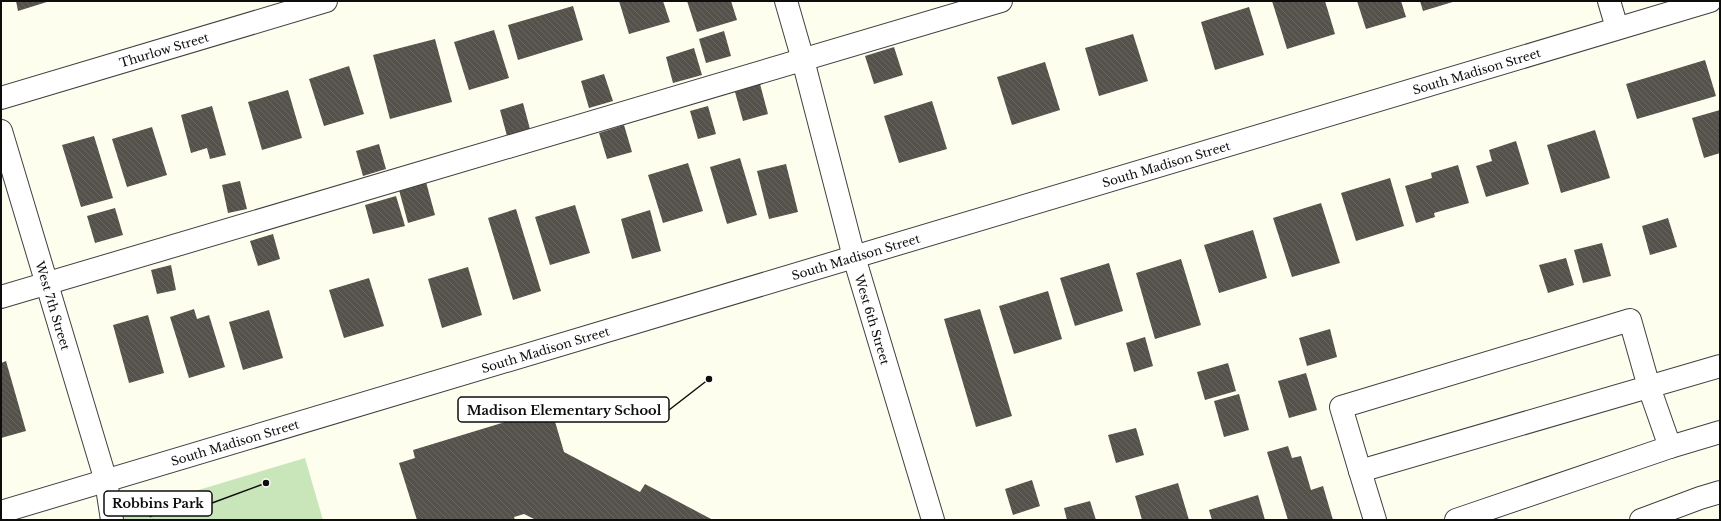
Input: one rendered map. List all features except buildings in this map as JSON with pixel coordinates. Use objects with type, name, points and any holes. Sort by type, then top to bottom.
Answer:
[{"type":"street","name":"Thurlow Street","points":[[1,98],[326,1]]},
{"type":"street","name":"West 6th Street","points":[[786,1],[803,60],[854,257],[933,520]]},
{"type":"street","points":[[1,297],[1001,1]]},
{"type":"street","points":[[1609,1],[1617,28]]},
{"type":"street","name":"South Madison Street","points":[[1,512],[1710,1]]},
{"type":"street","name":"West 7th Street","points":[[1,131],[106,481],[112,520]]},
{"type":"street","points":[[1375,520],[1341,407],[1630,320],[1649,387],[1670,447]]},
{"type":"street","points":[[1360,471],[1720,366]]},
{"type":"street","points":[[1456,520],[1670,447],[1720,432]]},
{"type":"street","points":[[1641,520],[1720,492]]},
{"type":"path","points":[[146,502],[152,520]]},
{"type":"green space","points":[[305,458],[323,520],[98,520]]},
{"type":"place","name":"Madison Elementary School","points":[[709,379]]},
{"type":"place","name":"Robbins Park","points":[[266,483]]}]
